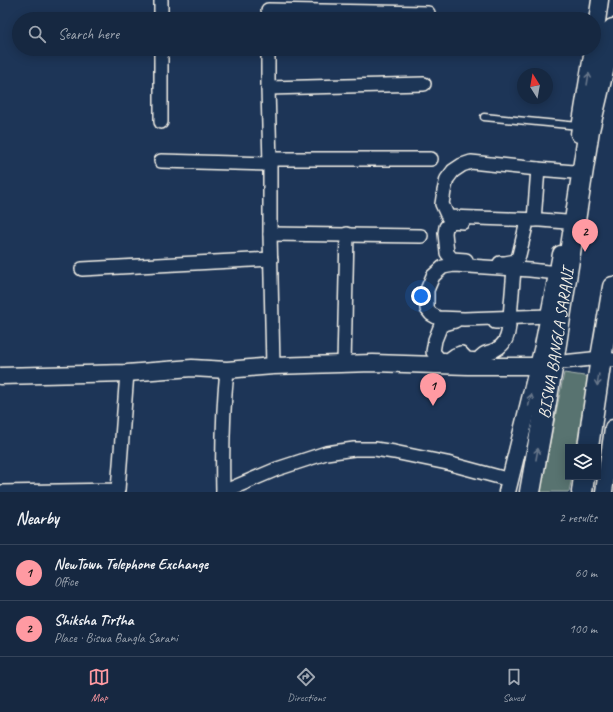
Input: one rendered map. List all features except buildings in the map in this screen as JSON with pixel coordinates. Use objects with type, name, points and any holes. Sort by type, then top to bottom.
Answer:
[{"type":"main road","name":"BISWA BANGLA SARANI","points":[[530,492],[546,364],[582,133],[613,29]]},
{"type":"main road","points":[[589,444],[607,359],[613,287]]},
{"type":"main road","points":[[582,492],[584,480]]},
{"type":"street","points":[[161,0],[161,12]]},
{"type":"street","points":[[598,12],[600,0]]},
{"type":"street","points":[[268,10],[375,12]]},
{"type":"street","points":[[161,56],[161,122]]},
{"type":"street","points":[[268,56],[273,366]]},
{"type":"street","points":[[227,370],[223,422],[223,492],[284,466],[326,454],[354,449],[394,452],[447,463],[508,486],[546,364],[549,316],[582,133],[592,56]]},
{"type":"street","points":[[268,88],[424,84]]},
{"type":"street","points":[[161,161],[431,159]]},
{"type":"street","points":[[565,226],[534,222],[448,217],[442,204],[444,191],[447,179],[453,171],[462,165],[471,162],[574,172]]},
{"type":"street","points":[[510,317],[515,265],[534,222],[541,169]]},
{"type":"street","points":[[515,265],[452,259],[447,253],[445,233],[446,227],[452,221],[534,222]]},
{"type":"street","points":[[270,234],[421,236]]},
{"type":"street","points":[[344,364],[347,234]]},
{"type":"street","points":[[82,269],[271,259]]},
{"type":"street","points":[[549,316],[464,319],[438,318],[431,314],[427,309],[427,290],[433,276],[443,267],[454,265],[515,265],[558,269]]},
{"type":"street","points":[[0,376],[126,373],[192,368],[227,370],[273,366],[373,363],[461,359],[467,359],[478,360],[484,353],[502,346],[508,338],[510,326],[506,322],[454,321],[441,325],[435,340],[434,352],[439,359],[448,360],[455,355],[461,359],[546,364],[607,359]]},
{"type":"street","points":[[0,492],[118,491],[126,373]]},
{"type":"street","points":[[604,492],[613,428]]},
{"type":"lane","points":[[484,117],[582,133]]},
{"type":"green space","points":[[564,373],[591,377],[578,444],[565,444],[565,480],[571,480],[569,492],[540,492]]},
{"type":"place","name":"Shiksha Tirtha","points":[[585,252]]},
{"type":"place","name":"NewTown Telephone Exchange","points":[[433,406]]}]
